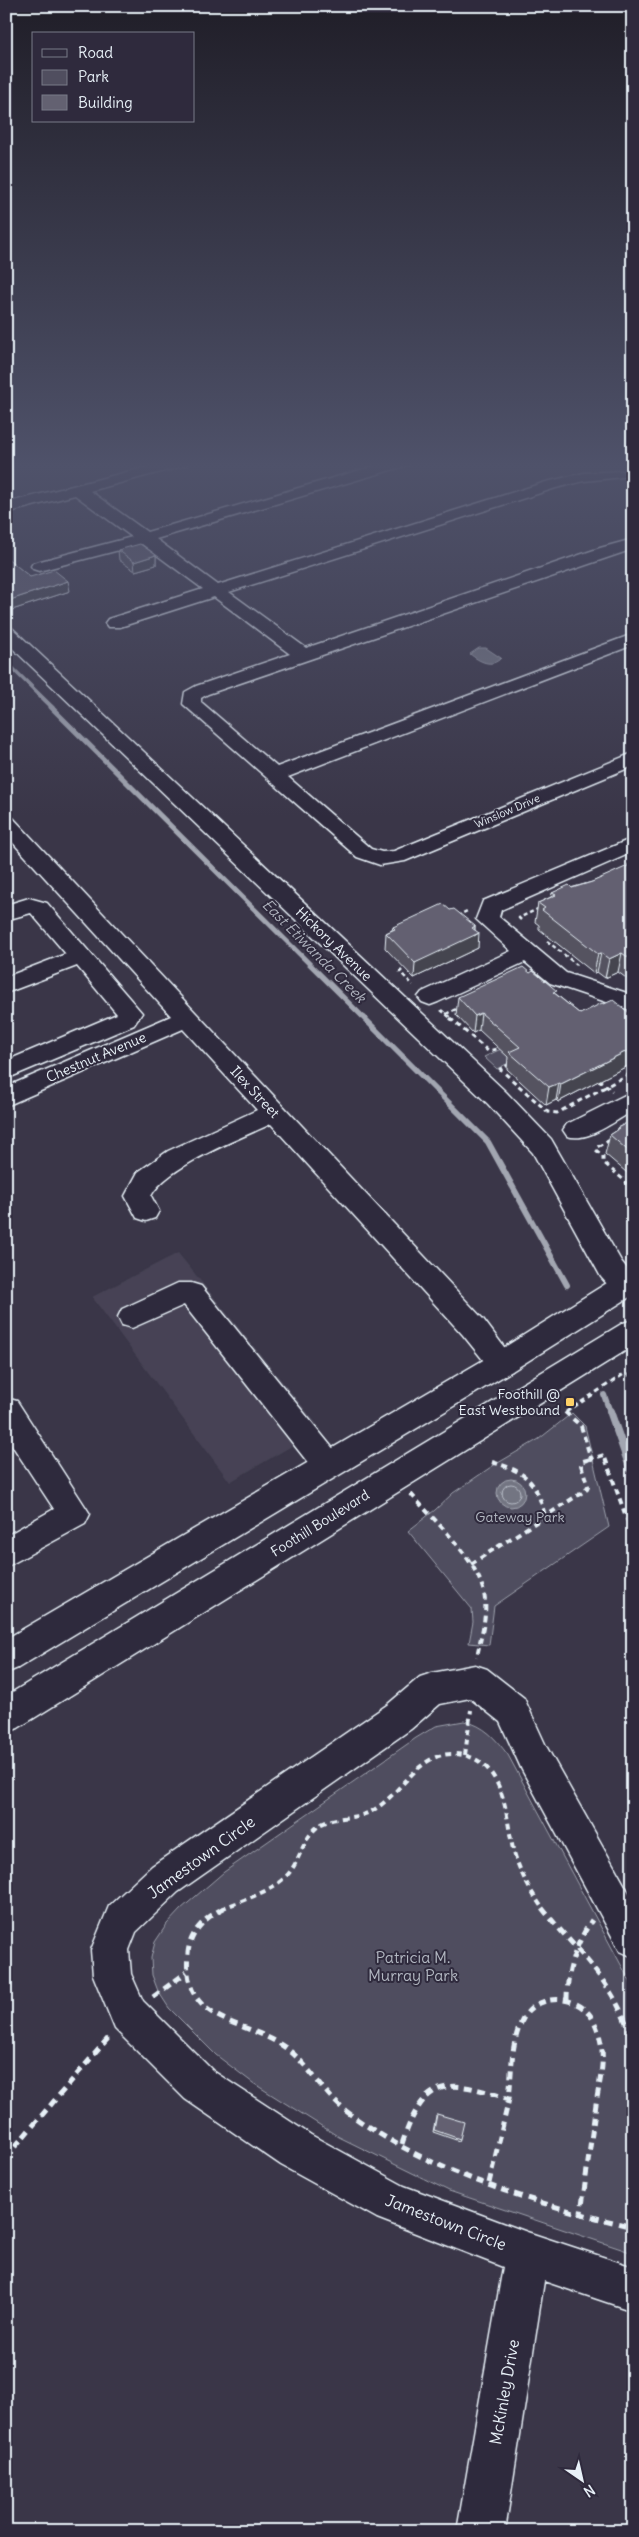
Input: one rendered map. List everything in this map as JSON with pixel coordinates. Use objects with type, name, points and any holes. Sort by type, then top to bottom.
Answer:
[{"type":"street","points":[[202,580],[303,655]]},
{"type":"street","points":[[114,623],[249,580]]},
{"type":"street","points":[[520,580],[202,690],[192,696],[190,700],[192,704],[274,775],[633,639]]},
{"type":"street","name":"Hickory Avenue","points":[[6,632],[497,1098],[542,1146],[623,1287],[633,1316]]},
{"type":"street","name":"Winslow Drive","points":[[274,775],[364,853],[380,859],[398,857],[633,759]]},
{"type":"street","name":"Ilex Street","points":[[8,825],[468,1321],[502,1363]]},
{"type":"street","points":[[633,844],[491,906],[487,919],[535,945],[558,978],[633,1003]]},
{"type":"street","points":[[6,913],[29,905],[35,905],[130,1013],[126,1019],[6,1071]]},
{"type":"street","points":[[427,996],[535,945]]},
{"type":"street","points":[[6,986],[81,956]]},
{"type":"street","name":"Chestnut Avenue","points":[[6,1096],[186,1018]]},
{"type":"street","points":[[576,1130],[633,1100]]},
{"type":"street","points":[[146,1212],[138,1196],[146,1179],[177,1158],[274,1112]]},
{"type":"street","points":[[6,1657],[502,1363],[623,1287]]},
{"type":"street","points":[[132,1317],[178,1294],[191,1294],[328,1465]]},
{"type":"street","name":"Foothill Boulevard","points":[[6,1716],[633,1331]]},
{"type":"street","points":[[6,1410],[74,1514],[6,1553]]},
{"type":"street","name":"Jamestown Circle","points":[[633,1938],[534,1758],[512,1710],[474,1681],[432,1689],[399,1717],[165,1879],[122,1919],[110,1950],[112,1975],[129,2015],[199,2085],[296,2150],[392,2203],[527,2254],[633,2289]]},
{"type":"street","name":"McKinley Drive","points":[[481,2531],[527,2254]]},
{"type":"path","points":[[526,925],[519,918],[545,906]]},
{"type":"path","points":[[462,923],[453,916],[467,911]]},
{"type":"path","points":[[535,945],[580,967]]},
{"type":"path","points":[[402,970],[400,972],[446,1014],[464,1027],[488,1051],[505,1048]]},
{"type":"path","points":[[446,1014],[462,1006]]},
{"type":"path","points":[[454,1010],[458,1014]]},
{"type":"path","points":[[516,1061],[500,1069],[548,1112],[557,1113],[633,1072]]},
{"type":"path","points":[[594,1076],[607,1086]]},
{"type":"path","points":[[611,1139],[597,1147],[596,1150],[603,1156],[603,1162],[633,1188]]},
{"type":"path","points":[[591,1459],[584,1432],[576,1418],[565,1412],[624,1374],[633,1376]]},
{"type":"path","points":[[471,1564],[586,1490],[588,1486],[581,1465],[583,1461],[604,1455],[633,1536]]},
{"type":"path","points":[[492,1462],[526,1474],[536,1485],[545,1516]]},
{"type":"path","points":[[396,1476],[471,1564],[481,1581],[485,1599],[478,1648]]},
{"type":"path","points":[[633,2043],[628,2021],[616,1996],[576,1945],[555,1924],[529,1888],[514,1851],[503,1798],[493,1774],[482,1763],[465,1755],[444,1753],[421,1763],[390,1798],[370,1812],[326,1821],[314,1830],[292,1872],[278,1883],[216,1911],[202,1922],[189,1943],[186,1963],[188,1981],[197,1999],[209,2015],[239,2028],[262,2034],[287,2048],[315,2076],[343,2109],[376,2132],[425,2156],[489,2183],[581,2214],[633,2227]]},
{"type":"path","points":[[567,2000],[566,1978],[576,1945],[592,1920]]},
{"type":"path","points":[[489,2183],[510,2099],[517,2040],[525,2015],[546,2001],[567,2000],[583,2008],[593,2019],[601,2035],[603,2057],[581,2214]]},
{"type":"path","points":[[6,2157],[102,2046]]},
{"type":"path","points":[[402,2144],[417,2103],[430,2092],[447,2086],[470,2086],[510,2099]]},
{"type":"shaded area","points":[[178,1253],[321,1429],[230,1482],[92,1297]]},
{"type":"green space","points":[[501,1049],[514,1060],[497,1069],[484,1057]]},
{"type":"green space","name":"Gateway Park","points":[[572,1413],[585,1426],[609,1527],[494,1606],[489,1645],[469,1643],[473,1622],[472,1609],[408,1531],[453,1493],[491,1467],[539,1439]]},
{"type":"green space","name":"Patricia M. Murray Park","points":[[464,1721],[484,1729],[499,1743],[508,1755],[633,1987],[633,2253],[449,2191],[339,2137],[253,2083],[216,2055],[169,2008],[158,1991],[152,1975],[151,1958],[155,1942],[167,1924],[181,1909],[224,1872],[416,1738],[436,1726]]},
{"type":"water","points":[[479,648],[486,648],[501,658],[494,663],[486,663],[470,654]]},
{"type":"water","points":[[511,1479],[521,1483],[525,1493],[521,1503],[511,1507],[501,1503],[497,1493],[501,1483]]},
{"type":"building","points":[[6,580],[68,581],[10,600],[6,596]]},
{"type":"building","points":[[633,862],[633,961],[622,953],[609,959],[601,953],[598,954],[542,910],[545,908],[538,903],[556,895],[552,893],[569,885],[572,888],[592,882]]},
{"type":"building","points":[[443,904],[450,910],[454,909],[475,926],[472,928],[479,933],[415,963],[386,933],[395,929],[393,927]]},
{"type":"building","points":[[523,967],[530,973],[533,971],[557,991],[553,992],[580,1014],[602,1003],[613,1000],[633,1016],[633,1048],[561,1084],[549,1087],[509,1052],[520,1047],[481,1013],[475,1016],[458,997]]},
{"type":"building","points":[[633,1120],[633,1155],[610,1135],[619,1129],[617,1128]]},
{"type":"building","points":[[437,2114],[464,2122],[460,2139],[434,2130]]},
{"type":"waterway","name":"East Etiwanda Creek","points":[[6,662],[53,708]]},
{"type":"waterway","name":"East Etiwanda Creek","points":[[51,707],[365,1019]]},
{"type":"waterway","name":"East Etiwanda Creek","points":[[365,1019],[488,1142],[567,1285]]},
{"type":"waterway","name":"East Etiwanda Creek","points":[[604,1395],[610,1412]]},
{"type":"waterway","name":"East Etiwanda Creek","points":[[610,1411],[633,1476]]},
{"type":"place","name":"Foothill @ East Westbound","points":[[570,1402]]}]
